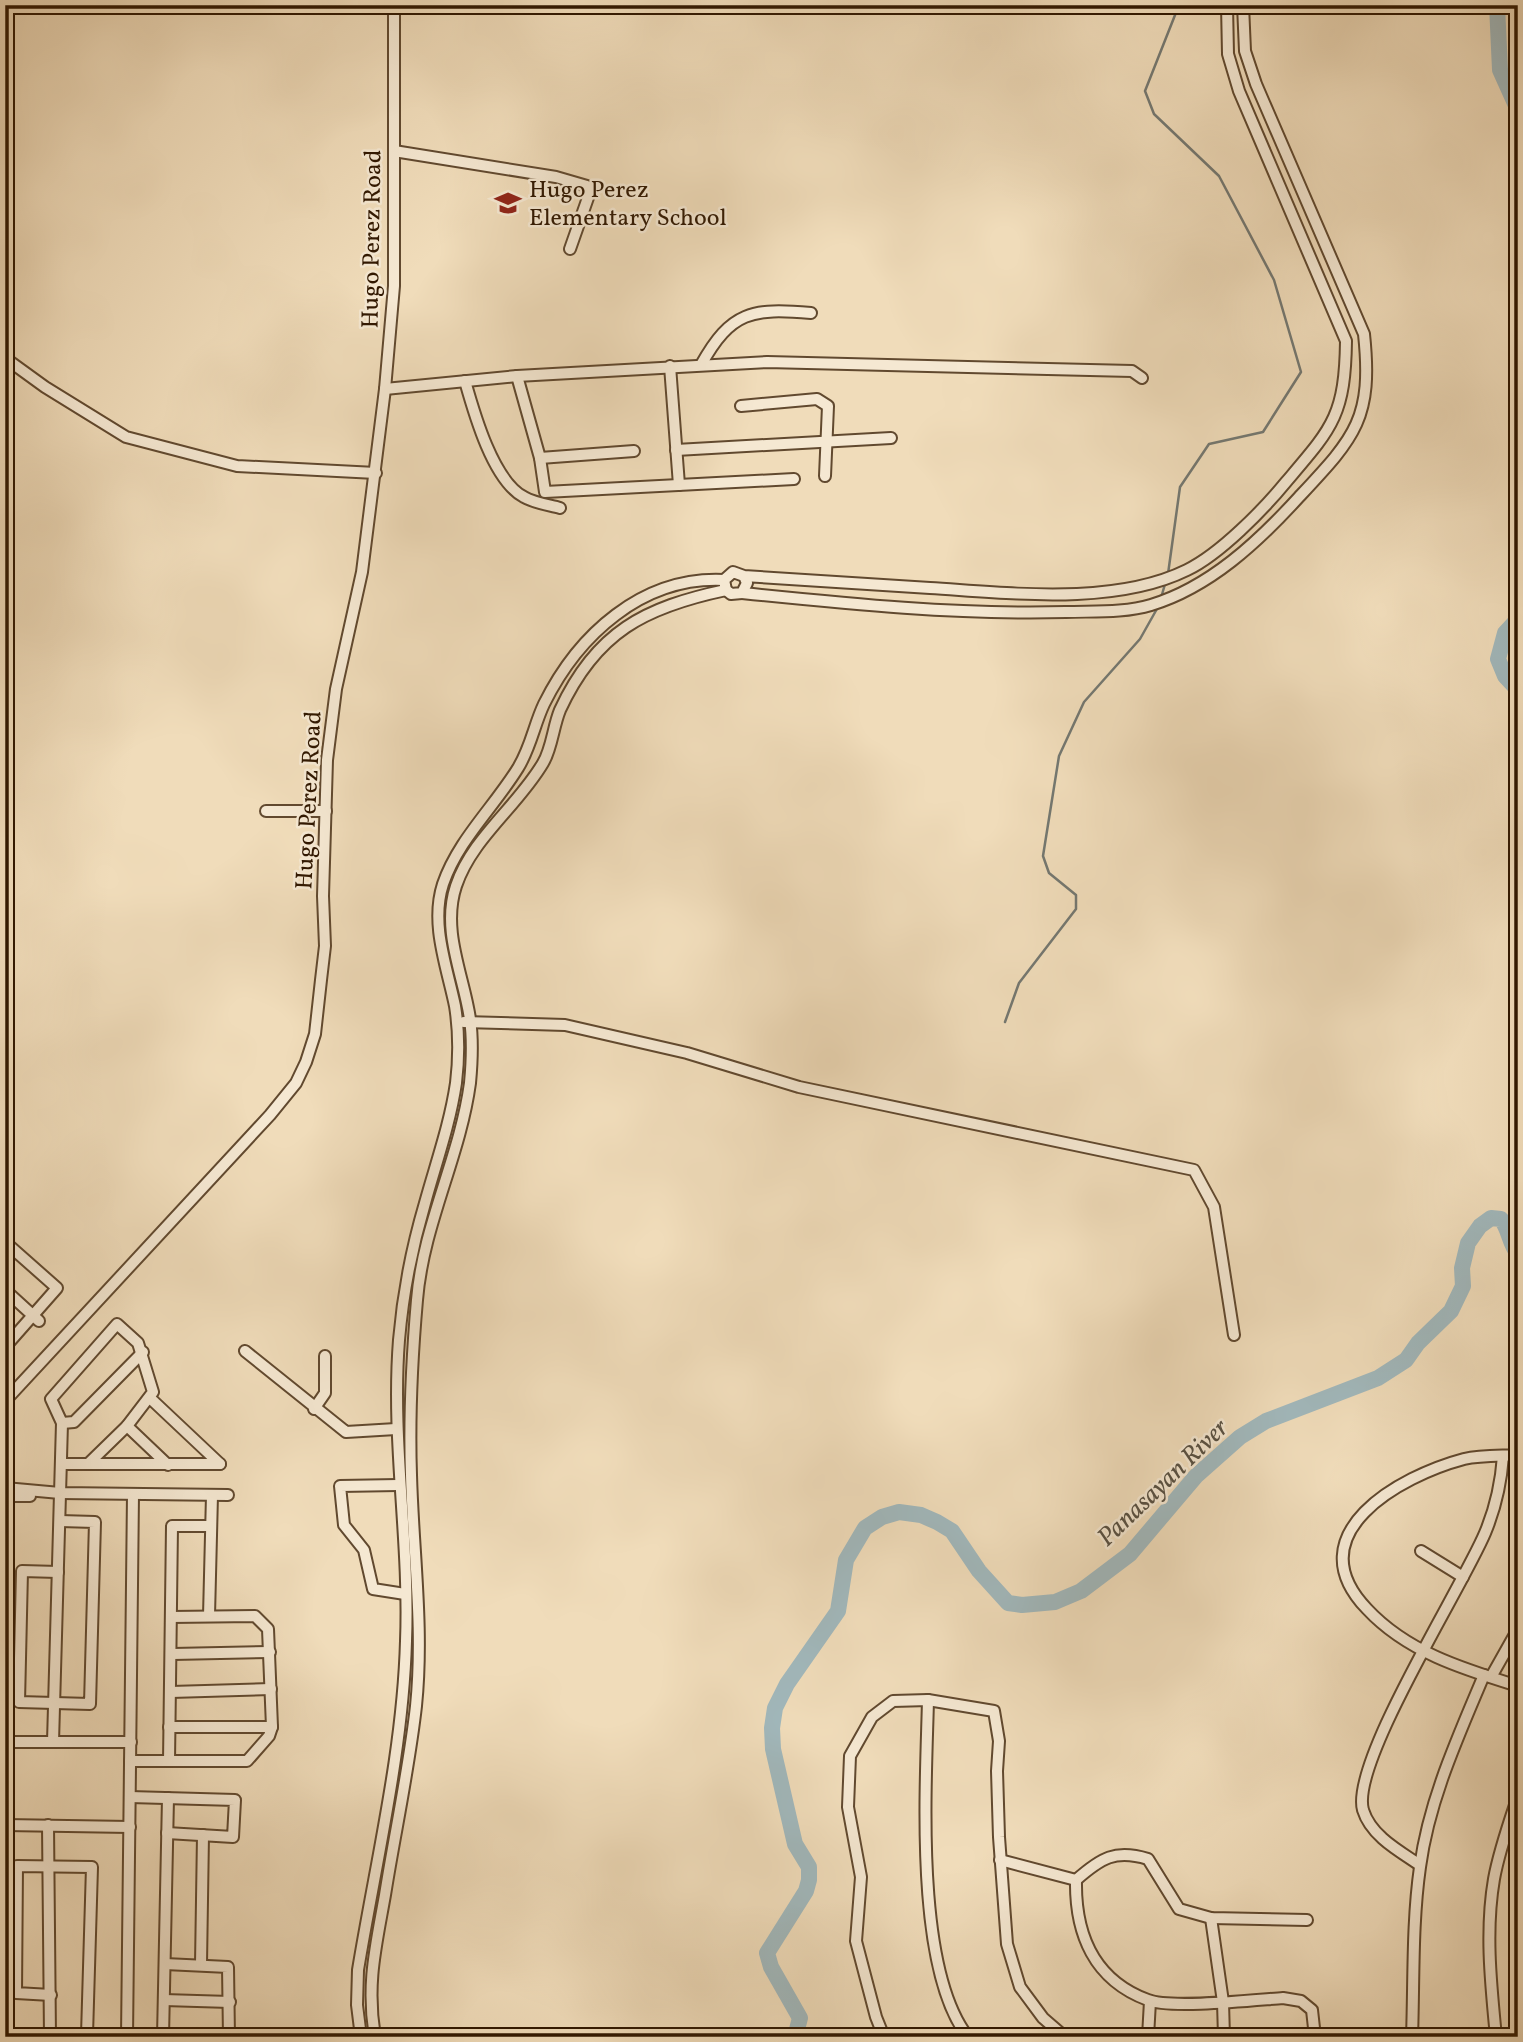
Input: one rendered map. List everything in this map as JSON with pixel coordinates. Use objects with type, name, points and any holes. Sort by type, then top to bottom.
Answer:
[{"type":"street","name":"Hugo Perez Road","points":[[5,1401],[270,1115],[296,1083],[315,1034],[325,946],[323,896],[327,760],[336,689],[362,572],[376,473],[394,286],[394,5]]},
{"type":"street","points":[[375,2037],[369,1990],[407,1768],[418,1684],[419,1600],[410,1433],[417,1297],[427,1244],[463,1118],[471,1062],[471,1021],[453,945],[455,888],[468,859],[545,760],[558,716],[577,677],[608,641],[645,615],[674,601],[725,585],[733,572],[744,576],[1036,594],[1103,591],[1152,584],[1189,569],[1256,517],[1323,439],[1340,410],[1346,374],[1346,341],[1239,91],[1228,54],[1227,5]]},
{"type":"street","points":[[361,2037],[356,2005],[358,1970],[394,1763],[406,1641],[405,1550],[398,1485],[396,1429],[398,1363],[405,1293],[456,1082],[457,1023],[440,936],[439,900],[443,884],[457,852],[503,792],[529,751],[542,709],[565,665],[597,628],[625,608],[669,588],[712,579],[725,585],[731,594],[943,610],[1104,611],[1149,606],[1198,586],[1264,535],[1341,452],[1362,414],[1369,378],[1364,334],[1256,84],[1245,51],[1243,5]]},
{"type":"street","points":[[394,151],[556,177],[587,186],[590,192],[570,249]]},
{"type":"street","points":[[701,365],[712,345],[733,321],[749,314],[788,311],[811,313]]},
{"type":"street","points":[[5,358],[45,387],[127,437],[237,466],[376,473]]},
{"type":"street","points":[[385,389],[517,376],[670,366],[807,362],[1132,371],[1142,378]]},
{"type":"street","points":[[670,366],[679,485]]},
{"type":"street","points":[[517,376],[540,458],[545,492],[794,479]]},
{"type":"street","points":[[465,381],[478,426],[498,469],[522,496],[560,508]]},
{"type":"street","points":[[741,405],[817,400],[828,407],[825,476]]},
{"type":"street","points":[[676,450],[828,440],[891,439]]},
{"type":"street","points":[[540,458],[634,452]]},
{"type":"street","points":[[742,593],[747,583],[744,576]]},
{"type":"street","points":[[266,811],[326,811]]},
{"type":"street","points":[[443,884],[455,888]]},
{"type":"street","points":[[457,1023],[471,1021],[565,1025],[687,1053],[799,1087],[1194,1170],[1214,1207],[1234,1335]]},
{"type":"street","points":[[5,1242],[57,1288],[36,1318],[7,1340]]},
{"type":"street","points":[[5,1290],[36,1318]]},
{"type":"street","points":[[53,1742],[62,1423],[51,1399],[117,1324],[138,1343],[143,1352],[153,1392],[151,1399],[127,1426],[89,1463]]},
{"type":"street","points":[[245,1351],[346,1432],[396,1429]]},
{"type":"street","points":[[62,1423],[74,1422],[143,1352]]},
{"type":"street","points":[[314,1409],[325,1393],[325,1356]]},
{"type":"street","points":[[61,1464],[220,1464],[151,1399]]},
{"type":"street","points":[[127,1426],[168,1465]]},
{"type":"street","points":[[1518,1454],[1466,1459],[1419,1475],[1392,1488],[1352,1524],[1342,1551],[1347,1580],[1366,1609],[1420,1650],[1518,1686]]},
{"type":"street","points":[[1420,1865],[1387,1842],[1368,1822],[1362,1795],[1370,1766],[1420,1650],[1463,1577],[1493,1513],[1501,1489],[1503,1456]]},
{"type":"street","points":[[398,1485],[340,1486],[344,1525],[364,1550],[373,1590],[405,1594]]},
{"type":"street","points":[[5,1488],[60,1493]]},
{"type":"street","points":[[5,1496],[60,1493],[228,1495]]},
{"type":"street","points":[[127,2037],[133,1494]]},
{"type":"street","points":[[209,1616],[209,1526],[212,1495]]},
{"type":"street","points":[[58,1572],[22,1571],[19,1702],[90,1704],[94,1522],[60,1521]]},
{"type":"street","points":[[169,1761],[173,1654],[172,1526],[209,1526]]},
{"type":"street","points":[[1421,1551],[1463,1577]]},
{"type":"street","points":[[130,1761],[247,1761],[269,1736],[272,1727],[268,1629],[255,1616],[171,1617]]},
{"type":"street","points":[[1412,2037],[1414,1922],[1420,1865],[1447,1763],[1487,1676],[1518,1629]]},
{"type":"street","points":[[173,1654],[270,1652]]},
{"type":"street","points":[[171,1692],[271,1689]]},
{"type":"street","points":[[928,1700],[925,1822],[932,1932],[947,1997],[968,2037]]},
{"type":"street","points":[[884,2037],[856,1941],[861,1877],[848,1807],[850,1756],[872,1717],[893,1701],[928,1700],[994,1711],[999,1741],[997,1771],[1000,1860],[1007,1944],[1020,1987],[1043,2018],[1065,2037]]},
{"type":"street","points":[[169,1727],[272,1727]]},
{"type":"street","points":[[5,1742],[131,1742]]},
{"type":"street","points":[[1496,2037],[1490,1976],[1491,1906],[1501,1848],[1518,1796]]},
{"type":"street","points":[[130,1797],[235,1800],[233,1837],[167,1833]]},
{"type":"street","points":[[168,1798],[163,2037],[185,2037]]},
{"type":"street","points":[[5,1825],[130,1827]]},
{"type":"street","points":[[48,1825],[50,1865],[51,1994],[50,2036],[86,2035],[92,1867],[50,1865],[17,1866],[14,1987],[16,1993],[20,1994],[51,1994]]},
{"type":"street","points":[[201,1964],[203,1835]]},
{"type":"street","points":[[1307,1920],[1211,1918],[1179,1909],[1148,1859],[1128,1853],[1098,1861],[1076,1880],[1075,1909],[1088,1948],[1109,1979],[1150,2001],[1223,2002],[1283,1998],[1301,2001],[1312,2010],[1315,2037]]},
{"type":"street","points":[[1000,1860],[1076,1880]]},
{"type":"street","points":[[1211,1918],[1223,2002],[1224,2037]]},
{"type":"street","points":[[165,1964],[228,1967],[229,2037]]},
{"type":"street","points":[[164,2000],[230,2002]]},
{"type":"street","points":[[1148,2037],[1150,2001]]},
{"type":"waterway","points":[[1168,574],[1180,487],[1209,444],[1263,432],[1301,372],[1274,280],[1219,176],[1154,114],[1145,91],[1179,5]]},
{"type":"waterway","name":"Panasayan River","points":[[1497,5],[1500,70],[1518,110]]},
{"type":"waterway","points":[[1161,598],[1165,584]]},
{"type":"waterway","points":[[1005,1022],[1019,983],[1076,909],[1076,895],[1049,873],[1043,856],[1059,756],[1084,702],[1140,639],[1158,607]]},
{"type":"waterway","name":"Panasayan River","points":[[1518,619],[1505,633],[1498,659],[1505,676],[1518,690]]},
{"type":"waterway","name":"Panasayan River","points":[[795,2037],[800,2018],[771,1967],[767,1953],[806,1891],[809,1867],[795,1844],[773,1749],[772,1728],[775,1708],[787,1684],[838,1611],[846,1560],[865,1528],[882,1517],[899,1512],[921,1515],[952,1531],[979,1571],[1008,1603],[1022,1605],[1055,1602],[1081,1591],[1130,1554],[1196,1476],[1240,1437],[1266,1421],[1378,1378],[1406,1360],[1418,1343],[1451,1311],[1463,1286],[1462,1268],[1468,1243],[1480,1226],[1491,1218],[1501,1219],[1518,1254]]},
{"type":"place","name":"Hugo Perez Elementary School","points":[[508,203]]}]
